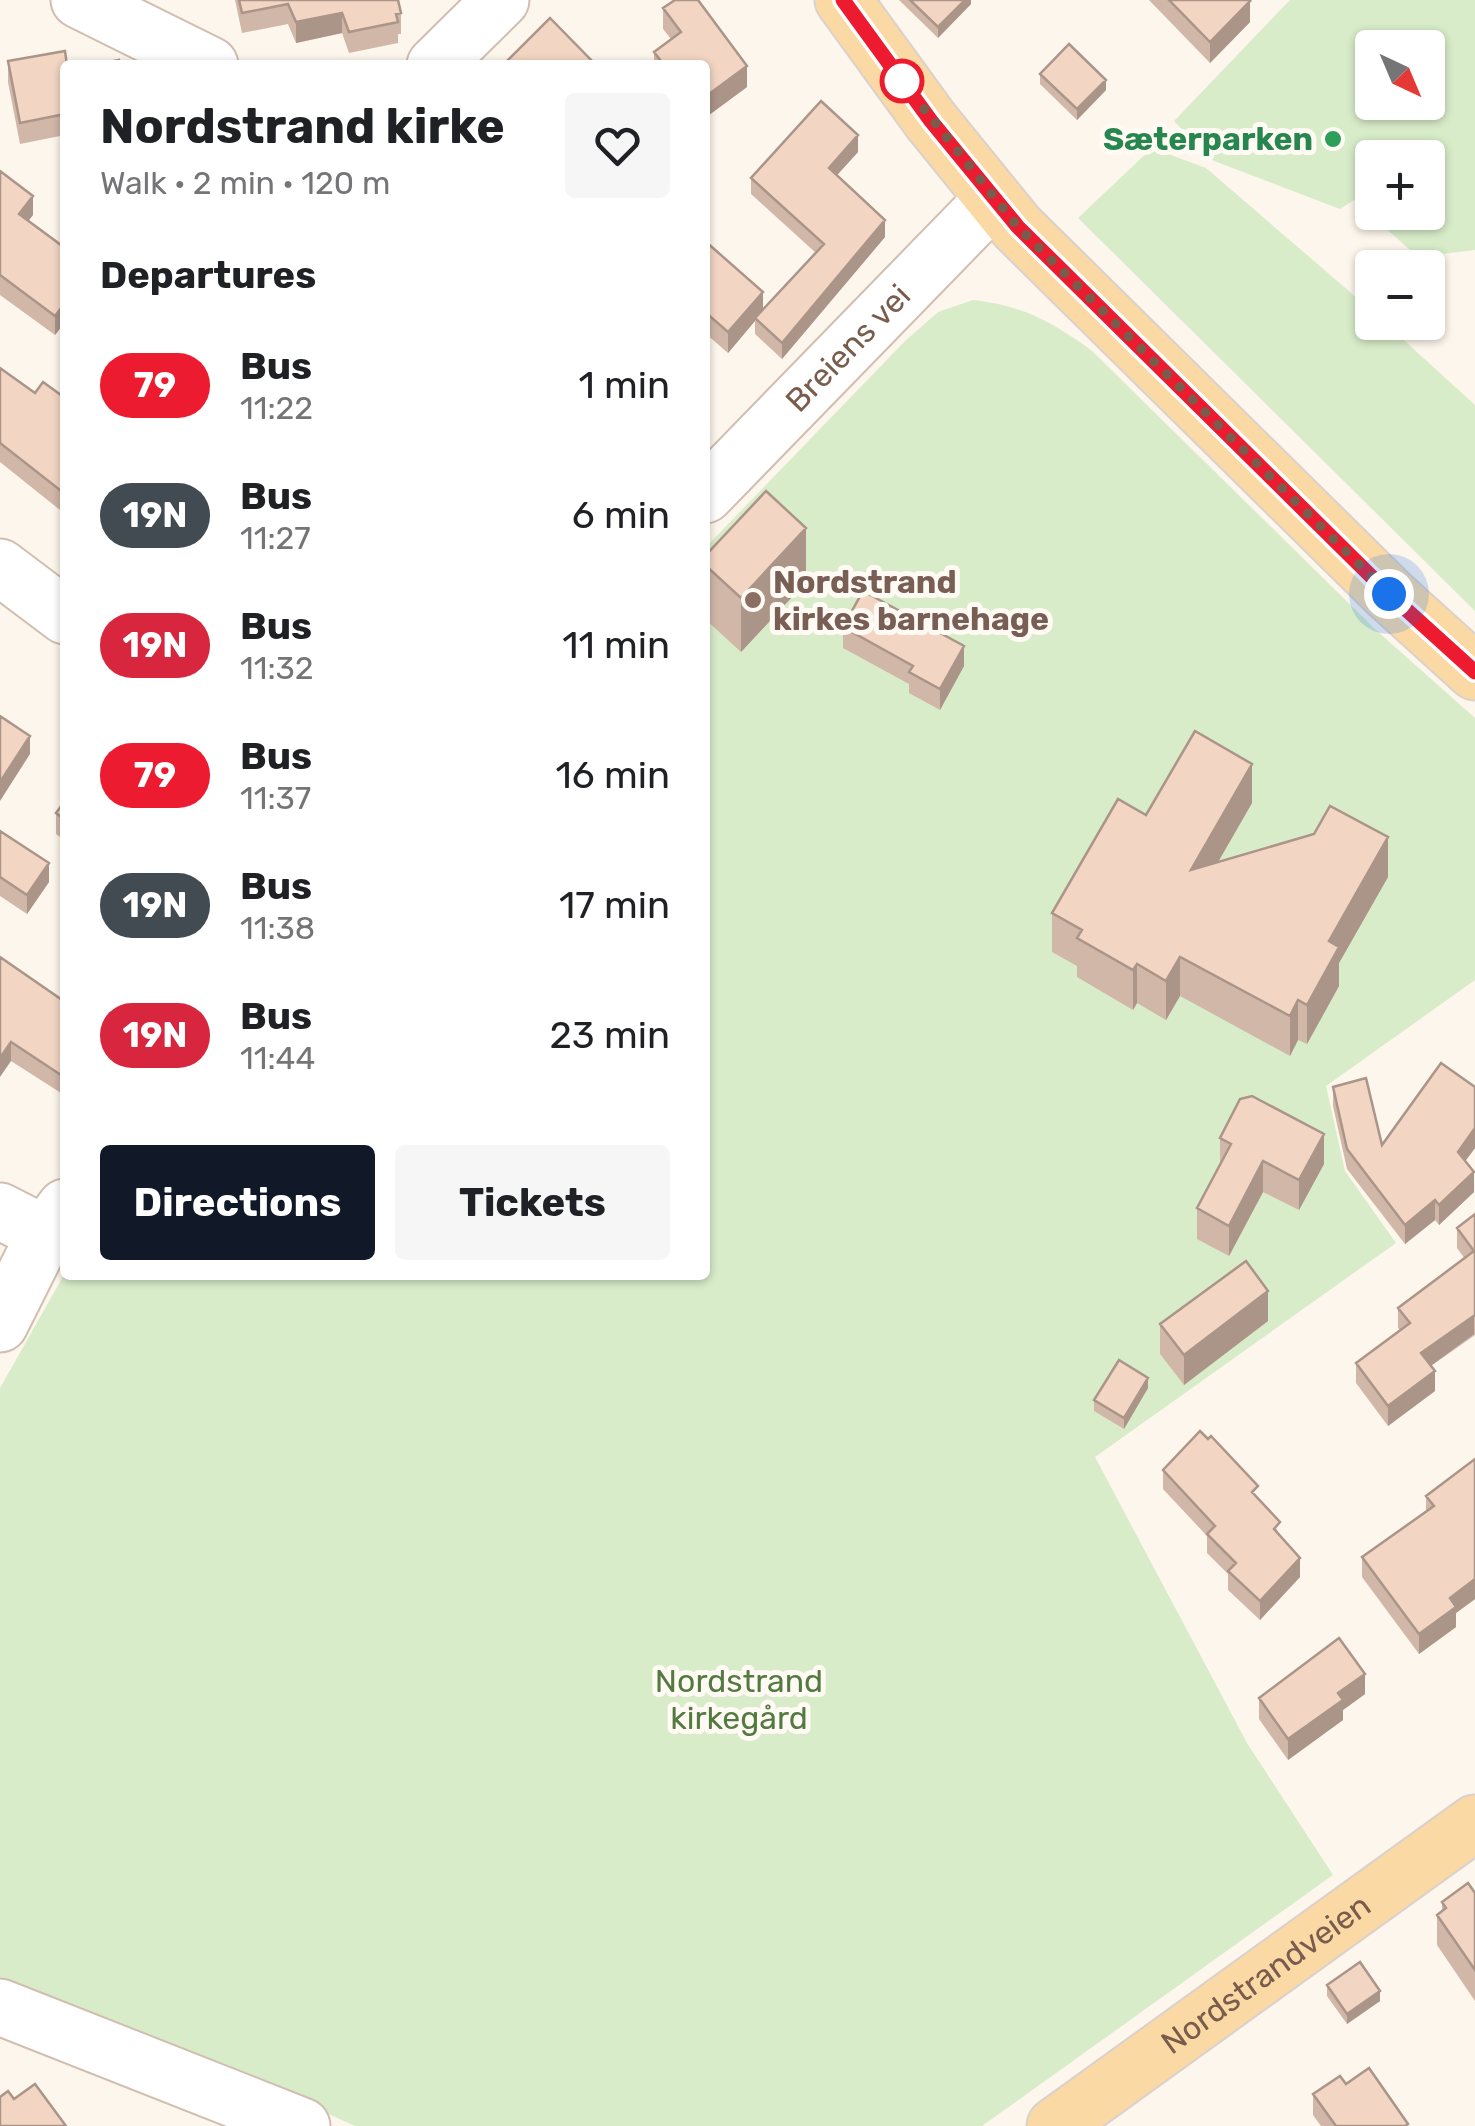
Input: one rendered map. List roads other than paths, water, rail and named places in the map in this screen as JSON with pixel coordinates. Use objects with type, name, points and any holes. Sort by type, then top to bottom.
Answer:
[{"type":"main road","points":[[843,0],[993,200],[1389,594],[1475,672]]},
{"type":"main road","name":"Nordstrandveien","points":[[1055,2126],[1475,1823]]},
{"type":"street","points":[[79,0],[200,60]]},
{"type":"street","points":[[440,60],[501,0]]},
{"type":"street","name":"Breiens vei","points":[[710,490],[993,200]]},
{"type":"street","points":[[0,567],[60,612]]},
{"type":"street","points":[[0,1324],[37,1218]]},
{"type":"street","points":[[0,2007],[237,2115],[302,2126]]},
{"type":"place","name":"Sæterparken","points":[[1333,139]]},
{"type":"place","name":"Nordstrand kirkes barnehage","points":[[753,600]]},
{"type":"park label","name":"Nordstrand kirkegård","points":[[739,1700]]}]
